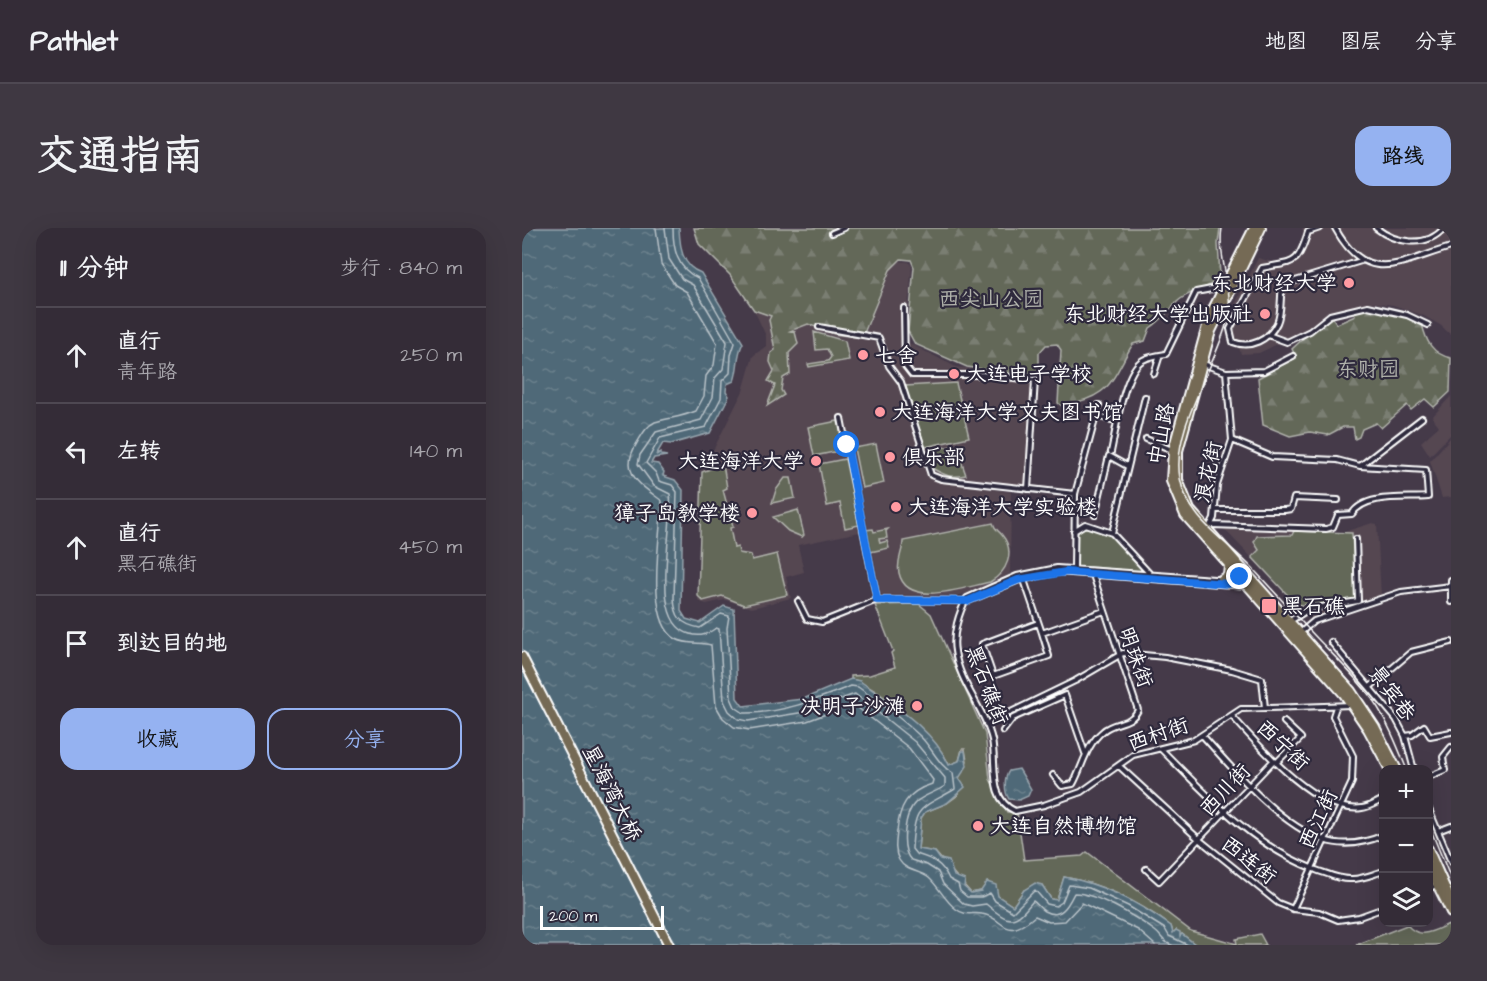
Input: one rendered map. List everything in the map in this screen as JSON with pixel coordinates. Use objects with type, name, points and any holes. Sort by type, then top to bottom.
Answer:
[{"type":"highway","points":[[1226,289],[1254,228]]},
{"type":"highway","points":[[1226,289],[1261,228]]},
{"type":"highway","name":"中山路","points":[[1226,289],[1202,363],[1178,451],[1177,473],[1186,504],[1209,526],[1239,565],[1360,703],[1394,765]]},
{"type":"highway","name":"中山路","points":[[1226,289],[1203,336],[1173,450],[1171,481],[1180,508],[1353,705],[1387,765]]},
{"type":"highway","points":[[1225,582],[1229,565]]},
{"type":"highway","points":[[1242,581],[1274,605]]},
{"type":"highway","name":"星海湾大桥","points":[[522,657],[669,945]]},
{"type":"highway","name":"星海湾大桥","points":[[522,665],[664,945]]},
{"type":"highway","points":[[1433,860],[1451,901]]},
{"type":"highway","points":[[1433,888],[1451,912]]},
{"type":"street","points":[[832,233],[844,228]]},
{"type":"street","points":[[1320,228],[1307,230],[1302,252],[1296,259],[1281,266],[1262,268],[1230,329],[1233,342],[1241,346],[1257,343],[1268,335],[1278,322],[1282,285],[1361,261]]},
{"type":"street","points":[[1335,228],[1351,253],[1361,261],[1375,267],[1451,247]]},
{"type":"street","points":[[1376,228],[1398,241],[1413,242],[1424,241],[1444,228]]},
{"type":"street","points":[[1111,452],[1126,387],[1134,369],[1142,360],[1166,354],[1192,296],[1202,290],[1226,289]]},
{"type":"street","points":[[1268,335],[1287,342],[1310,331],[1330,315],[1368,306],[1407,315],[1428,324]]},
{"type":"street","points":[[904,308],[905,366],[912,375],[982,375],[1035,380],[1028,489]]},
{"type":"street","points":[[819,327],[879,338],[889,366],[901,382],[931,475],[941,479],[1075,494]]},
{"type":"street","points":[[1154,374],[1161,355]]},
{"type":"street","points":[[1202,363],[1226,372],[1264,371],[1293,356]]},
{"type":"street","name":"浪花街","points":[[1209,526],[1215,510],[1216,485],[1232,440],[1226,372]]},
{"type":"street","points":[[1112,533],[1145,397]]},
{"type":"street","points":[[1073,570],[1075,494],[1099,405]]},
{"type":"street","points":[[1096,416],[1111,420]]},
{"type":"street","points":[[841,418],[877,600]]},
{"type":"street","points":[[1360,466],[1422,418]]},
{"type":"street","points":[[1146,439],[1153,444],[1173,450]]},
{"type":"street","points":[[1209,526],[1326,529],[1334,527],[1338,515],[1352,514],[1358,507],[1371,501],[1428,497],[1426,470],[1360,466],[1337,460],[1272,458],[1232,440]]},
{"type":"street","points":[[1095,515],[1109,456],[1127,466]]},
{"type":"street","points":[[1215,510],[1285,510],[1291,509],[1294,498],[1338,500]]},
{"type":"street","points":[[1074,531],[1085,524],[1112,533],[1150,574]]},
{"type":"street","points":[[1289,621],[1309,609],[1358,601],[1356,539]]},
{"type":"street","points":[[1239,565],[1242,581]]},
{"type":"street","points":[[798,601],[802,614],[807,620],[822,622],[877,600],[966,601],[970,596],[1023,577],[1073,570],[1150,574],[1225,582],[1242,581]]},
{"type":"street","points":[[1091,571],[1225,582],[1242,581]]},
{"type":"street","name":"明珠街","points":[[1053,775],[1059,784],[1067,786],[1073,784],[1085,754],[1102,732],[1130,720],[1138,710],[1091,571]]},
{"type":"street","points":[[1023,577],[1049,656],[993,676],[982,644],[1038,623]]},
{"type":"street","points":[[1451,580],[1451,602]]},
{"type":"street","points":[[1225,582],[1242,581]]},
{"type":"street","points":[[1300,633],[1314,621],[1401,592],[1450,586]]},
{"type":"street","name":"黑石礁街","points":[[966,601],[956,634],[955,653],[992,740],[994,778],[1002,800],[1013,811]]},
{"type":"street","points":[[1042,633],[1104,611]]},
{"type":"street","name":"景宾巷","points":[[1331,642],[1370,687],[1405,736],[1413,765]]},
{"type":"street","points":[[1370,687],[1411,652],[1451,642]]},
{"type":"street","points":[[986,724],[1075,681],[1119,655],[1166,657],[1232,670],[1262,679],[1265,708]]},
{"type":"street","points":[[1003,731],[1013,717],[1065,695],[1085,754]]},
{"type":"street","name":"西村街","points":[[1013,811],[1044,805],[1081,792],[1133,755],[1194,740],[1244,709],[1353,705]]},
{"type":"street","name":"西江街","points":[[1293,909],[1352,782],[1353,756],[1333,716],[1336,707]]},
{"type":"street","name":"西宁街","points":[[1232,716],[1275,762],[1316,794],[1342,807]]},
{"type":"street","name":"西川街","points":[[1146,869],[1159,881],[1249,786],[1301,738],[1284,722]]},
{"type":"street","points":[[1405,736],[1412,735],[1424,726],[1431,736],[1451,732]]},
{"type":"street","points":[[1202,735],[1249,786],[1272,807],[1324,840],[1354,844],[1379,837]]},
{"type":"street","points":[[1433,775],[1445,770],[1443,757],[1451,747]]},
{"type":"street","points":[[1160,748],[1224,813],[1275,852],[1312,868],[1351,879],[1379,872]]},
{"type":"street","name":"西连街","points":[[1119,766],[1199,840],[1278,903],[1293,909],[1312,910],[1331,918],[1347,920],[1379,909]]},
{"type":"street","points":[[1342,807],[1362,808],[1379,801]]},
{"type":"street","points":[[1433,819],[1451,862]]},
{"type":"street","points":[[1438,831],[1451,826]]},
{"type":"shaded area","name":"东北财经大学","points":[[1302,228],[1451,228],[1451,335],[1440,325],[1422,315],[1393,305],[1368,302],[1328,313],[1311,328],[1259,353],[1241,354],[1235,336],[1233,308],[1258,258],[1276,263],[1287,260],[1301,247],[1304,237]]},
{"type":"shaded area","name":"大连电子学校","points":[[899,261],[909,262],[912,266],[905,341],[956,367],[1034,376],[1025,485],[958,479],[930,472],[925,447],[905,386],[890,365],[889,351],[885,350],[879,336],[867,335],[866,330],[890,270]]},
{"type":"shaded area","name":"大连海洋大学","points":[[754,310],[802,322],[834,334],[878,342],[889,368],[899,382],[928,475],[941,481],[1011,492],[1010,574],[971,592],[953,597],[874,596],[860,532],[798,545],[804,572],[786,577],[791,598],[752,608],[725,600],[706,604],[698,601],[702,472],[743,391],[753,356],[766,346],[766,336]]},
{"type":"shaded area","points":[[1451,396],[1451,434],[1430,456],[1421,442],[1439,426],[1432,417]]},
{"type":"shaded area","points":[[1451,437],[1451,497],[1442,498],[1430,461]]},
{"type":"shaded area","points":[[1372,523],[1377,524],[1381,596],[1311,619],[1224,529],[1341,533]]},
{"type":"green space","name":"西尖山公园","points":[[694,228],[1220,228],[1218,244],[1220,275],[1211,284],[1182,298],[1150,328],[1145,341],[1133,344],[1107,387],[1090,398],[1077,402],[1076,409],[1066,409],[1058,403],[1061,350],[1057,344],[1046,345],[1039,353],[1039,370],[1023,375],[967,367],[915,344],[908,331],[914,267],[911,260],[901,259],[890,270],[862,338],[834,334],[808,324],[790,331],[795,332],[798,344],[789,353],[790,374],[783,378],[781,390],[784,395],[767,406],[775,385],[768,381],[774,371],[770,362],[771,353],[775,350],[769,320],[771,316],[754,310],[730,275],[699,244]]},
{"type":"green space","name":"东财园","points":[[1363,308],[1396,313],[1422,324],[1431,346],[1444,356],[1451,358],[1450,392],[1434,407],[1425,399],[1411,410],[1407,405],[1381,428],[1376,423],[1362,429],[1359,437],[1355,439],[1353,427],[1343,427],[1328,435],[1310,432],[1290,436],[1263,425],[1258,378],[1296,358],[1292,349],[1320,323],[1332,317],[1337,324],[1355,316],[1353,309]]},
{"type":"green space","points":[[814,332],[845,341],[849,360],[809,367],[808,364],[828,361],[831,357],[827,349],[816,350]]},
{"type":"green space","points":[[956,383],[969,437],[925,447],[905,386]]},
{"type":"green space","points":[[838,421],[844,450],[814,456],[808,427]]},
{"type":"green space","points":[[876,444],[884,483],[862,488],[854,448]]},
{"type":"green space","points":[[956,446],[966,475],[948,476],[932,468],[930,449]]},
{"type":"green space","points":[[845,459],[859,525],[845,528],[840,503],[827,506],[819,464]]},
{"type":"green space","points":[[723,464],[727,488],[723,490],[733,527],[730,528],[734,548],[738,547],[739,553],[751,555],[752,560],[777,554],[787,595],[744,605],[722,596],[703,601],[698,596],[702,472]]},
{"type":"green space","points":[[785,478],[791,478],[795,498],[772,503],[776,490]]},
{"type":"green space","points":[[798,510],[804,535],[802,537],[788,531],[773,517]]},
{"type":"green space","points":[[993,523],[1006,541],[1009,555],[1005,567],[996,578],[990,582],[938,593],[913,590],[904,584],[898,569],[903,541]]},
{"type":"green space","points":[[1085,527],[1112,535],[1148,572],[1075,566],[1076,534]]},
{"type":"green space","points":[[873,529],[874,532],[888,529],[887,538],[879,539],[880,543],[887,541],[889,548],[870,552],[865,530]]},
{"type":"green space","points":[[1294,531],[1352,533],[1356,600],[1343,603],[1297,605],[1252,557],[1259,550],[1254,542],[1257,536],[1292,535]]},
{"type":"green space","points":[[919,604],[931,614],[985,734],[990,779],[1007,812],[1017,812],[1024,860],[1082,856],[1087,852],[1191,931],[1237,944],[1236,939],[1260,934],[1266,945],[1196,945],[1176,930],[1173,933],[1171,926],[1134,902],[1093,884],[1064,877],[1057,900],[1051,899],[1042,885],[1024,890],[1013,906],[998,896],[988,882],[981,891],[971,893],[935,852],[918,849],[921,818],[925,812],[947,803],[958,795],[959,778],[967,761],[965,749],[962,749],[959,761],[949,765],[933,742],[906,715],[876,691],[851,679],[851,676],[870,675],[895,667],[891,653],[893,651],[875,605]]},
{"type":"green space","points":[[1449,924],[1451,945],[1356,945],[1402,927],[1409,927],[1422,933]]},
{"type":"water","points":[[522,228],[679,228],[681,248],[689,266],[701,273],[743,343],[739,352],[734,381],[727,384],[726,391],[729,396],[710,433],[671,444],[663,443],[656,455],[661,452],[661,455],[667,456],[654,458],[651,463],[658,464],[664,472],[663,476],[675,480],[683,490],[681,611],[686,619],[700,623],[724,606],[734,609],[737,698],[743,706],[803,699],[851,679],[860,681],[922,728],[942,752],[949,765],[959,761],[962,751],[965,751],[967,766],[959,778],[965,787],[947,803],[925,812],[921,818],[918,849],[935,852],[940,859],[949,861],[954,876],[965,880],[964,887],[971,893],[981,891],[987,882],[996,885],[998,896],[1013,906],[1024,890],[1035,883],[1042,885],[1051,899],[1057,900],[1064,877],[1079,880],[1107,889],[1146,909],[1171,926],[1173,933],[1176,930],[1180,932],[1180,936],[1182,934],[1196,945],[522,945]]},
{"type":"water","points":[[1019,769],[1031,789],[1028,796],[1019,800],[1009,799],[1005,789],[1006,777],[1009,771]]},
{"type":"tram line","points":[[1222,228],[1222,250],[1229,296],[1228,318],[1215,356],[1188,418],[1182,439],[1179,459],[1184,493],[1191,506],[1209,528],[1253,569],[1366,692],[1388,725],[1405,765]]},
{"type":"tram line","points":[[1433,835],[1451,879]]},
{"type":"place","name":"东北财经大学","points":[[1349,283]]},
{"type":"place","name":"东北财经大学出版社","points":[[1265,314]]},
{"type":"place","name":"七舍","points":[[863,355]]},
{"type":"place","name":"大连电子学校","points":[[954,374]]},
{"type":"place","name":"大连海洋大学文夫图书馆","points":[[880,412]]},
{"type":"place","name":"俱乐部","points":[[890,457]]},
{"type":"place","name":"大连海洋大学","points":[[816,461]]},
{"type":"place","name":"大连海洋大学实验楼","points":[[896,507]]},
{"type":"place","name":"獐子岛教学楼","points":[[752,513]]},
{"type":"place","name":"黑石礁","points":[[1269,606]]},
{"type":"place","name":"决明子沙滩","points":[[917,706]]},
{"type":"place","name":"大连自然博物馆","points":[[978,826]]},
{"type":"route","points":[[847,445],[877,600],[968,601],[1018,580],[1050,573],[1079,572],[1228,584],[1237,581],[1240,577]]}]
